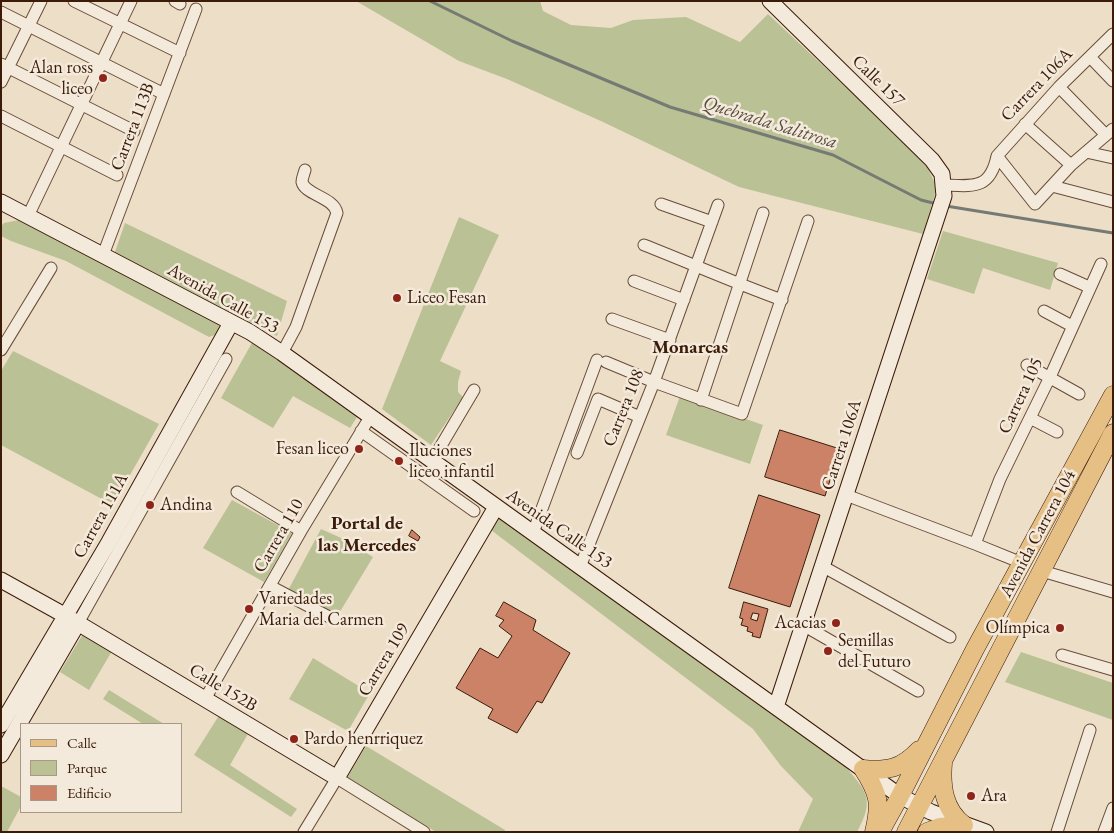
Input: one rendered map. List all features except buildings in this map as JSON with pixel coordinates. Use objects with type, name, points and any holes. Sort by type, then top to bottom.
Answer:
[{"type":"main road","name":"Avenida Carrera 104","points":[[880,832],[1113,395]]},
{"type":"main road","name":"Avenida Carrera 104","points":[[906,832],[1113,433]]},
{"type":"main road","points":[[863,769],[884,770],[900,766],[908,761],[928,741]]},
{"type":"main road","points":[[944,758],[942,787],[946,803],[956,819],[964,825]]},
{"type":"main road","points":[[863,769],[872,783],[877,798],[877,819],[874,832]]},
{"type":"main road","points":[[927,832],[940,827],[964,825]]},
{"type":"street","points":[[1,82],[5,66],[29,26],[41,1]]},
{"type":"street","points":[[74,1],[174,50]]},
{"type":"street","points":[[28,216],[131,1]]},
{"type":"street","name":"Calle 157","points":[[770,1],[932,160],[942,174],[944,190]]},
{"type":"street","name":"Carrera 113B","points":[[104,255],[164,94],[174,50],[196,10]]},
{"type":"street","points":[[1,12],[164,94]]},
{"type":"street","name":"Carrera 106A","points":[[776,707],[944,190],[973,186],[991,174],[996,156],[1059,87],[1113,34]]},
{"type":"street","points":[[1090,57],[1113,81]]},
{"type":"street","points":[[5,66],[134,131]]},
{"type":"street","points":[[996,156],[1036,204],[1071,165],[1109,132],[1059,87]]},
{"type":"street","points":[[1,116],[117,175]]},
{"type":"street","points":[[1026,124],[1071,165]]},
{"type":"street","points":[[1086,152],[1113,158]]},
{"type":"street","points":[[282,353],[296,327],[337,213],[334,206],[305,188],[302,180],[305,170]]},
{"type":"street","points":[[1052,186],[1113,202]]},
{"type":"street","name":"Avenida Calle 153","points":[[1,202],[250,332],[282,353],[900,796],[918,807],[986,832]]},
{"type":"street","points":[[661,204],[712,222]]},
{"type":"street","name":"Carrera 108","points":[[580,567],[654,382],[718,205]]},
{"type":"street","points":[[701,400],[763,213]]},
{"type":"street","points":[[533,533],[602,361],[742,414],[808,221]]},
{"type":"street","points":[[644,245],[782,300]]},
{"type":"street","name":"Carrera 105","points":[[975,544],[1000,480],[1101,264]]},
{"type":"street","points":[[1,350],[52,268]]},
{"type":"street","points":[[1060,274],[1089,287]]},
{"type":"street","points":[[634,281],[684,300]]},
{"type":"street","points":[[1044,311],[1072,326]]},
{"type":"street","points":[[612,318],[670,340]]},
{"type":"street","name":"Carrera 111A","points":[[1,755],[231,323]]},
{"type":"street","name":"Carrera 111A","points":[[1,725],[72,619],[226,359]]},
{"type":"street","points":[[1027,365],[1050,376],[1079,394]]},
{"type":"street","points":[[432,461],[474,390]]},
{"type":"street","points":[[578,453],[598,399],[640,417]]},
{"type":"street","name":"Carrera 110","points":[[206,699],[301,531],[370,417]]},
{"type":"street","points":[[1030,418],[1057,432]]},
{"type":"street","points":[[361,431],[474,511]]},
{"type":"street","points":[[237,492],[301,531]]},
{"type":"street","points":[[846,495],[1022,563]]},
{"type":"street","name":"Carrera 109","points":[[304,832],[496,507]]},
{"type":"street","points":[[822,566],[950,637]]},
{"type":"street","points":[[1042,571],[1113,592]]},
{"type":"street","name":"Calle 152B","points":[[1,580],[72,619],[424,832]]},
{"type":"street","points":[[270,586],[335,620]]},
{"type":"street","points":[[803,625],[918,692]]},
{"type":"street","points":[[1062,655],[1113,670]]},
{"type":"street","points":[[1057,832],[1090,730]]},
{"type":"street","points":[[1104,832],[1113,808]]},
{"type":"green space","points":[[356,1],[540,1],[543,11],[571,25],[611,28],[633,20],[686,17],[740,42],[768,14],[898,136],[927,167],[937,187],[923,234],[739,187],[603,122],[507,79],[459,61]]},
{"type":"green space","points":[[459,217],[499,235],[440,361],[461,371],[458,392],[463,397],[431,445],[382,409]]},
{"type":"green space","points":[[24,219],[217,321],[219,326],[217,334],[209,337],[66,261],[1,236],[1,226],[4,223]]},
{"type":"green space","points":[[125,223],[287,301],[277,336],[115,252]]},
{"type":"green space","points":[[943,231],[1058,263],[1050,290],[983,268],[974,294],[927,279]]},
{"type":"green space","points":[[253,341],[359,414],[350,428],[293,396],[273,428],[221,398]]},
{"type":"green space","points":[[13,351],[159,424],[113,505],[1,445],[1,371]]},
{"type":"green space","points":[[680,396],[763,425],[750,464],[666,435]]},
{"type":"green space","points":[[232,500],[292,533],[264,582],[203,548]]},
{"type":"green space","points":[[502,513],[845,766],[859,783],[866,796],[866,811],[857,832],[798,832],[813,799],[781,766],[753,729],[491,530]]},
{"type":"green space","points":[[321,529],[341,538],[373,557],[335,620],[286,594]]},
{"type":"green space","points":[[83,634],[112,651],[89,690],[60,672]]},
{"type":"green space","points":[[1021,652],[1113,683],[1113,720],[1005,682]]},
{"type":"green space","points":[[313,658],[370,693],[348,731],[289,699]]},
{"type":"green space","points":[[109,690],[162,723],[141,723],[103,699]]},
{"type":"green space","points":[[220,714],[249,732],[230,765],[297,809],[291,817],[194,755]]},
{"type":"green space","points":[[366,746],[505,830],[504,832],[436,832],[347,778]]},
{"type":"green space","points":[[1,786],[20,796],[20,808],[7,832],[1,832]]},
{"type":"waterway","name":"Quebrada Salitrosa","points":[[430,1],[512,41],[670,107],[833,155],[921,200],[937,204]]},
{"type":"waterway","name":"Quebrada Salitrosa","points":[[946,206],[1113,233]]},
{"type":"place","name":"Alan ross liceo","points":[[103,78]]},
{"type":"place","name":"Liceo Fesan","points":[[397,298]]},
{"type":"place","name":"Fesan liceo","points":[[359,449]]},
{"type":"place","name":"Iluciones liceo infantil","points":[[399,461]]},
{"type":"place","name":"Andina","points":[[150,505]]},
{"type":"place","name":"Variedades Maria del Carmen","points":[[249,609]]},
{"type":"place","name":"Acacias","points":[[836,623]]},
{"type":"place","name":"Olímpica","points":[[1060,628]]},
{"type":"place","name":"Semillas del Futuro","points":[[828,651]]},
{"type":"place","name":"Pardo henrriquez","points":[[294,739]]},
{"type":"place","name":"Ara","points":[[971,796]]},
{"type":"district","name":"Monarcas","points":[[690,348]]},
{"type":"district","name":"Portal de las Mercedes","points":[[367,535]]}]
